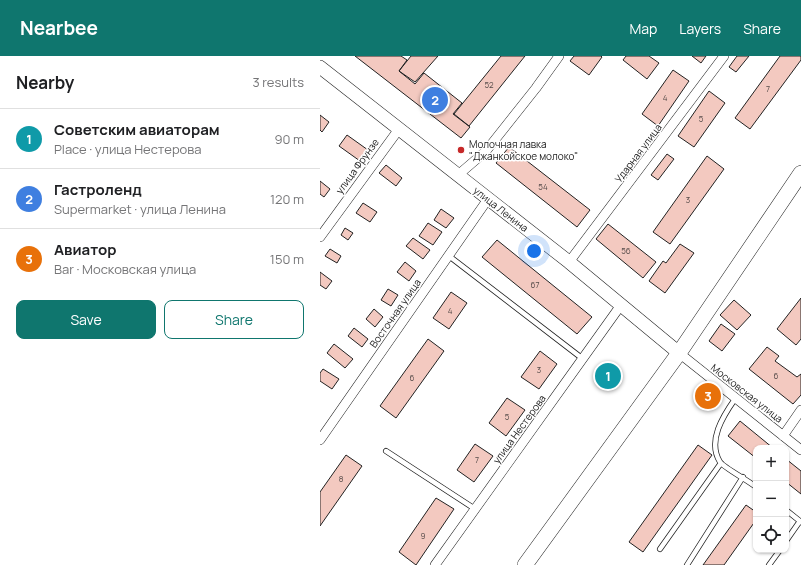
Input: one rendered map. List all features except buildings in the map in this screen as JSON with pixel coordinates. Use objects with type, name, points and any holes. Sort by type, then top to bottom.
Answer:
[{"type":"highway","points":[[525,565],[679,354],[801,173]]},
{"type":"main road","name":"улица Ленина","points":[[320,67],[569,262],[679,354]]},
{"type":"street","points":[[458,175],[486,151],[536,88],[559,56]]},
{"type":"street","name":"Ударная улица","points":[[569,262],[724,56]]},
{"type":"street","name":"улица Фрунзе","points":[[320,237],[399,129]]},
{"type":"street","name":"Восточная улица","points":[[320,440],[488,199]]},
{"type":"street","name":"улица Нестерова","points":[[435,565],[622,305]]},
{"type":"street","name":"Московская улица","points":[[679,354],[801,450]]},
{"type":"street","points":[[783,436],[801,410]]},
{"type":"lane","points":[[449,256],[583,359]]},
{"type":"lane","points":[[735,399],[726,412],[716,434],[715,447],[721,462],[753,485]]},
{"type":"lane","points":[[386,451],[475,509]]},
{"type":"lane","points":[[660,549],[721,462]]},
{"type":"lane","points":[[687,565],[743,478]]},
{"type":"lane","points":[[789,512],[800,521],[789,537]]},
{"type":"lane","points":[[769,565],[778,553]]},
{"type":"place","name":"Гастроленд","points":[[435,100]]},
{"type":"place","name":"Молочная лавка \"Джанкойское молоко\"","points":[[461,150]]},
{"type":"place","name":"Советским авиаторам","points":[[608,376]]},
{"type":"place","name":"Авиатор","points":[[708,396]]}]
